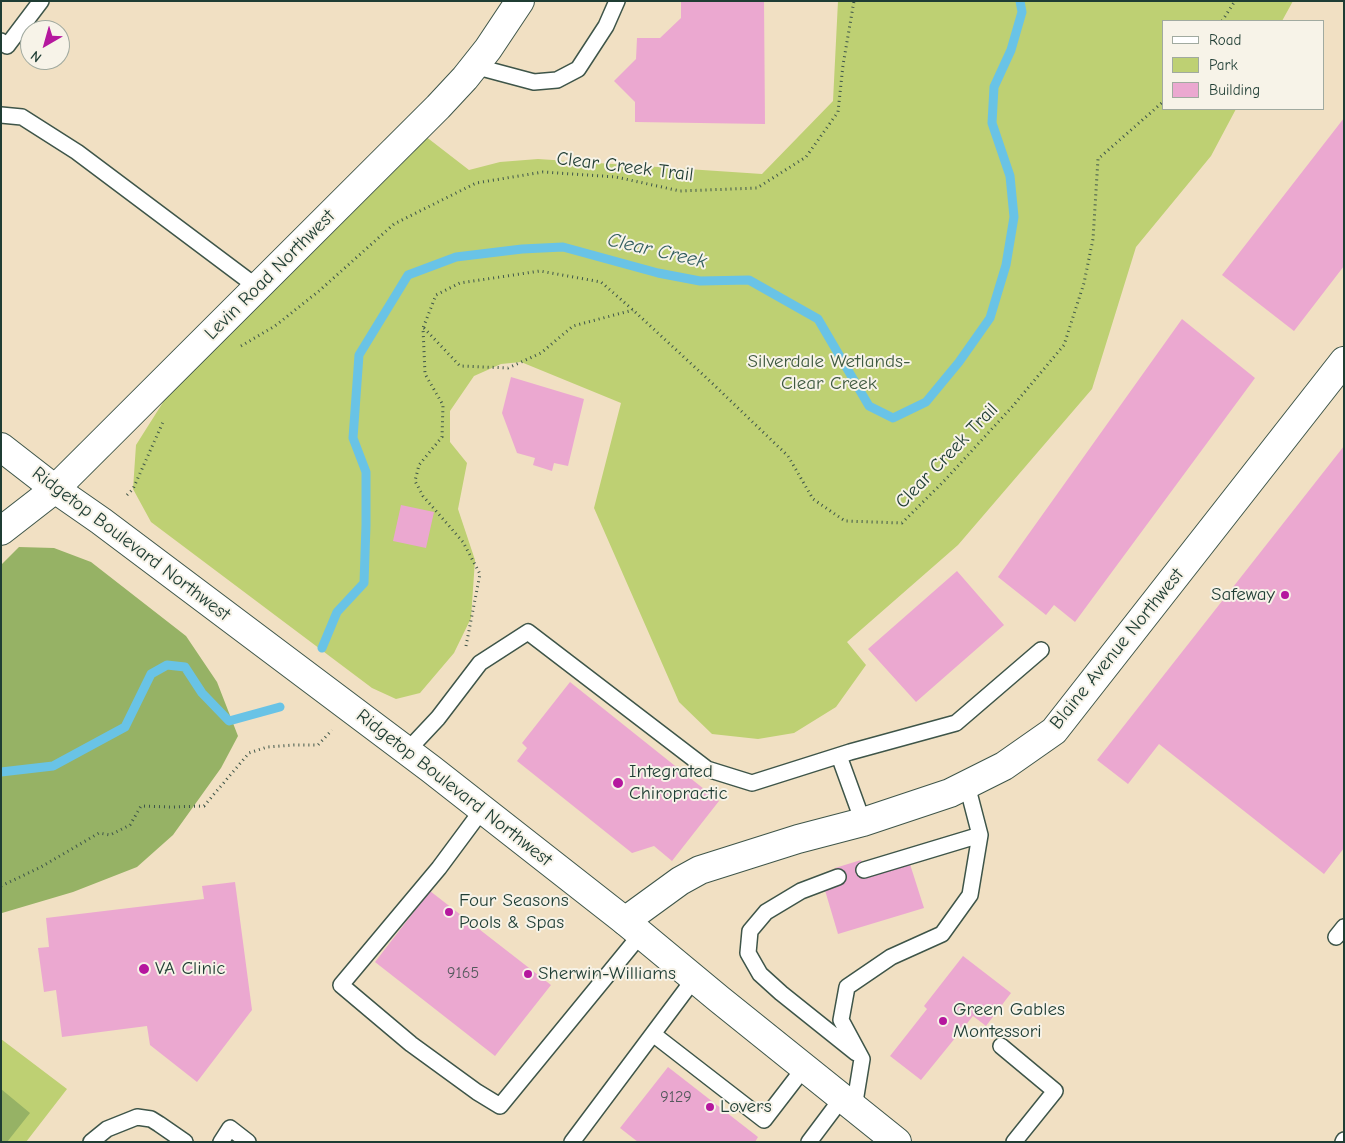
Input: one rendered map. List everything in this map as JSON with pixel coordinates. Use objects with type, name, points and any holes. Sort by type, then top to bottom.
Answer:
[{"type":"street","name":"Levin Road Northwest","points":[[1,531],[55,489],[432,112],[465,78],[512,15],[520,1]]},
{"type":"street","name":"Blaine Avenue Northwest","points":[[633,928],[680,881],[700,870],[798,839],[863,822],[950,793],[1004,766],[1054,731],[1344,361]]},
{"type":"street","name":"Ridgetop Boulevard Northwest","points":[[1,447],[407,751],[633,928],[897,1142]]},
{"type":"lane","points":[[1,41],[7,46],[41,1]]},
{"type":"lane","points":[[474,66],[534,82],[557,80],[578,69],[606,26],[617,1]]},
{"type":"lane","points":[[1,115],[22,117],[77,152],[258,287]]},
{"type":"lane","points":[[407,751],[438,718],[480,663],[528,632],[707,769],[752,783],[956,723],[1040,650]]},
{"type":"lane","points":[[839,756],[863,822]]},
{"type":"lane","points":[[809,1142],[848,1103],[862,1058],[841,1020],[847,987],[891,956],[942,934],[970,894],[980,835],[967,785]]},
{"type":"lane","points":[[482,810],[439,868],[341,985],[411,1044],[477,1092],[500,1106],[633,928]]},
{"type":"lane","points":[[864,870],[980,835]]},
{"type":"lane","points":[[838,877],[801,891],[766,912],[750,930],[748,953],[760,974],[862,1058]]},
{"type":"lane","points":[[572,1142],[694,979]]},
{"type":"lane","points":[[653,1034],[764,1120],[804,1068]]},
{"type":"lane","points":[[1001,1046],[1055,1091],[1014,1142]]},
{"type":"lane","points":[[91,1142],[107,1129],[136,1117],[151,1119],[185,1142]]},
{"type":"lane","points":[[221,1142],[230,1128],[248,1142]]},
{"type":"path","name":"Clear Creek Trail","points":[[236,348],[276,326],[319,291],[394,224],[476,183],[543,172],[616,177],[680,190],[757,188],[806,157],[838,112],[854,1]]},
{"type":"path","points":[[1223,20],[1235,1]]},
{"type":"path","name":"Clear Creek Trail","points":[[465,652],[480,574],[463,542],[423,496],[415,481],[419,465],[442,437],[444,405],[425,374],[423,328],[436,295],[460,283],[540,271],[601,282],[712,383],[788,456],[813,499],[845,521],[902,523],[945,480],[1012,407],[1064,345],[1084,283],[1093,238],[1098,159],[1162,104]]},
{"type":"path","points":[[423,328],[460,366],[508,368],[541,353],[573,326],[633,310]]},
{"type":"path","points":[[127,495],[133,489],[164,420]]},
{"type":"path","points":[[1,886],[41,867],[99,834],[110,835],[130,825],[141,806],[204,806],[249,754],[267,747],[318,745],[334,728]]},
{"type":"green space","name":"Silverdale Wetlands- Clear Creek","points":[[838,1],[1293,1],[1283,20],[1162,20],[1162,110],[1235,110],[1211,156],[1136,247],[1092,389],[958,545],[847,642],[866,665],[836,707],[794,733],[758,739],[712,734],[679,702],[594,508],[621,403],[521,362],[501,364],[474,376],[450,411],[450,442],[467,463],[458,509],[475,560],[471,618],[454,653],[420,693],[396,699],[372,688],[151,522],[133,489],[136,445],[198,347],[416,129],[469,170],[500,162],[538,159],[762,174],[833,101]]},
{"type":"green space","points":[[19,547],[54,548],[91,562],[186,636],[217,682],[238,736],[221,768],[173,835],[137,867],[73,892],[2,913],[1,565]]},
{"type":"green space","points":[[1,1039],[67,1089],[26,1142],[1,1142]]},
{"type":"green space","points":[[1,1089],[30,1113],[7,1142],[1,1142]]},
{"type":"building","points":[[681,1],[764,1],[765,124],[635,122],[635,102],[614,81],[636,59],[637,38],[660,38],[681,18]]},
{"type":"building","points":[[1344,118],[1344,266],[1294,331],[1222,275]]},
{"type":"building","points":[[1182,319],[1255,378],[1075,622],[1054,605],[1046,615],[998,577]]},
{"type":"building","points":[[511,377],[584,399],[568,466],[554,463],[552,471],[533,465],[535,458],[517,453],[502,413]]},
{"type":"building","name":"Safeway","points":[[1344,446],[1344,848],[1324,874],[1159,744],[1128,784],[1097,760]]},
{"type":"building","points":[[401,505],[434,512],[426,548],[393,541]]},
{"type":"building","points":[[957,571],[1004,625],[916,702],[868,649]]},
{"type":"building","name":"Integrated Chiropractic","points":[[570,682],[719,801],[672,861],[654,846],[632,853],[517,761],[527,748],[522,743]]},
{"type":"building","points":[[861,860],[865,875],[909,861],[924,908],[838,934],[824,887],[840,883],[835,868]]},
{"type":"building","name":"VA Clinic","points":[[235,882],[252,1010],[197,1082],[150,1045],[147,1026],[62,1037],[56,990],[44,992],[38,948],[49,947],[46,918],[204,899],[202,886]]},
{"type":"building","points":[[430,891],[551,985],[495,1056],[375,962]]},
{"type":"building","name":"Green Gables Montessori","points":[[963,956],[1011,993],[986,1026],[973,1016],[921,1080],[890,1056],[927,1009],[924,1006]]},
{"type":"building","points":[[668,1067],[758,1137],[755,1142],[638,1142],[620,1128]]},
{"type":"waterway","name":"Clear Creek","points":[[322,648],[337,612],[364,583],[366,472],[353,438],[359,355],[408,275],[456,257],[522,249],[563,247],[658,273],[700,281],[749,280],[818,319],[869,406],[893,418],[926,402],[959,362],[990,318],[1006,265],[1014,217],[1010,176],[992,123],[994,87],[1011,50],[1022,12],[1020,1]]},
{"type":"waterway","name":"Clear Creek","points":[[1,772],[53,766],[125,727],[151,674],[167,665],[185,667],[202,693],[229,721],[280,707]]},
{"type":"place","name":"Safeway","points":[[1285,595]]},
{"type":"place","name":"Integrated Chiropractic","points":[[618,783]]},
{"type":"place","name":"Four Seasons Pools & Spas","points":[[449,912]]},
{"type":"place","name":"VA Clinic","points":[[144,969]]},
{"type":"place","name":"Sherwin-Williams","points":[[528,974]]},
{"type":"place","name":"Green Gables Montessori","points":[[943,1021]]},
{"type":"place","name":"Lovers","points":[[710,1107]]}]
